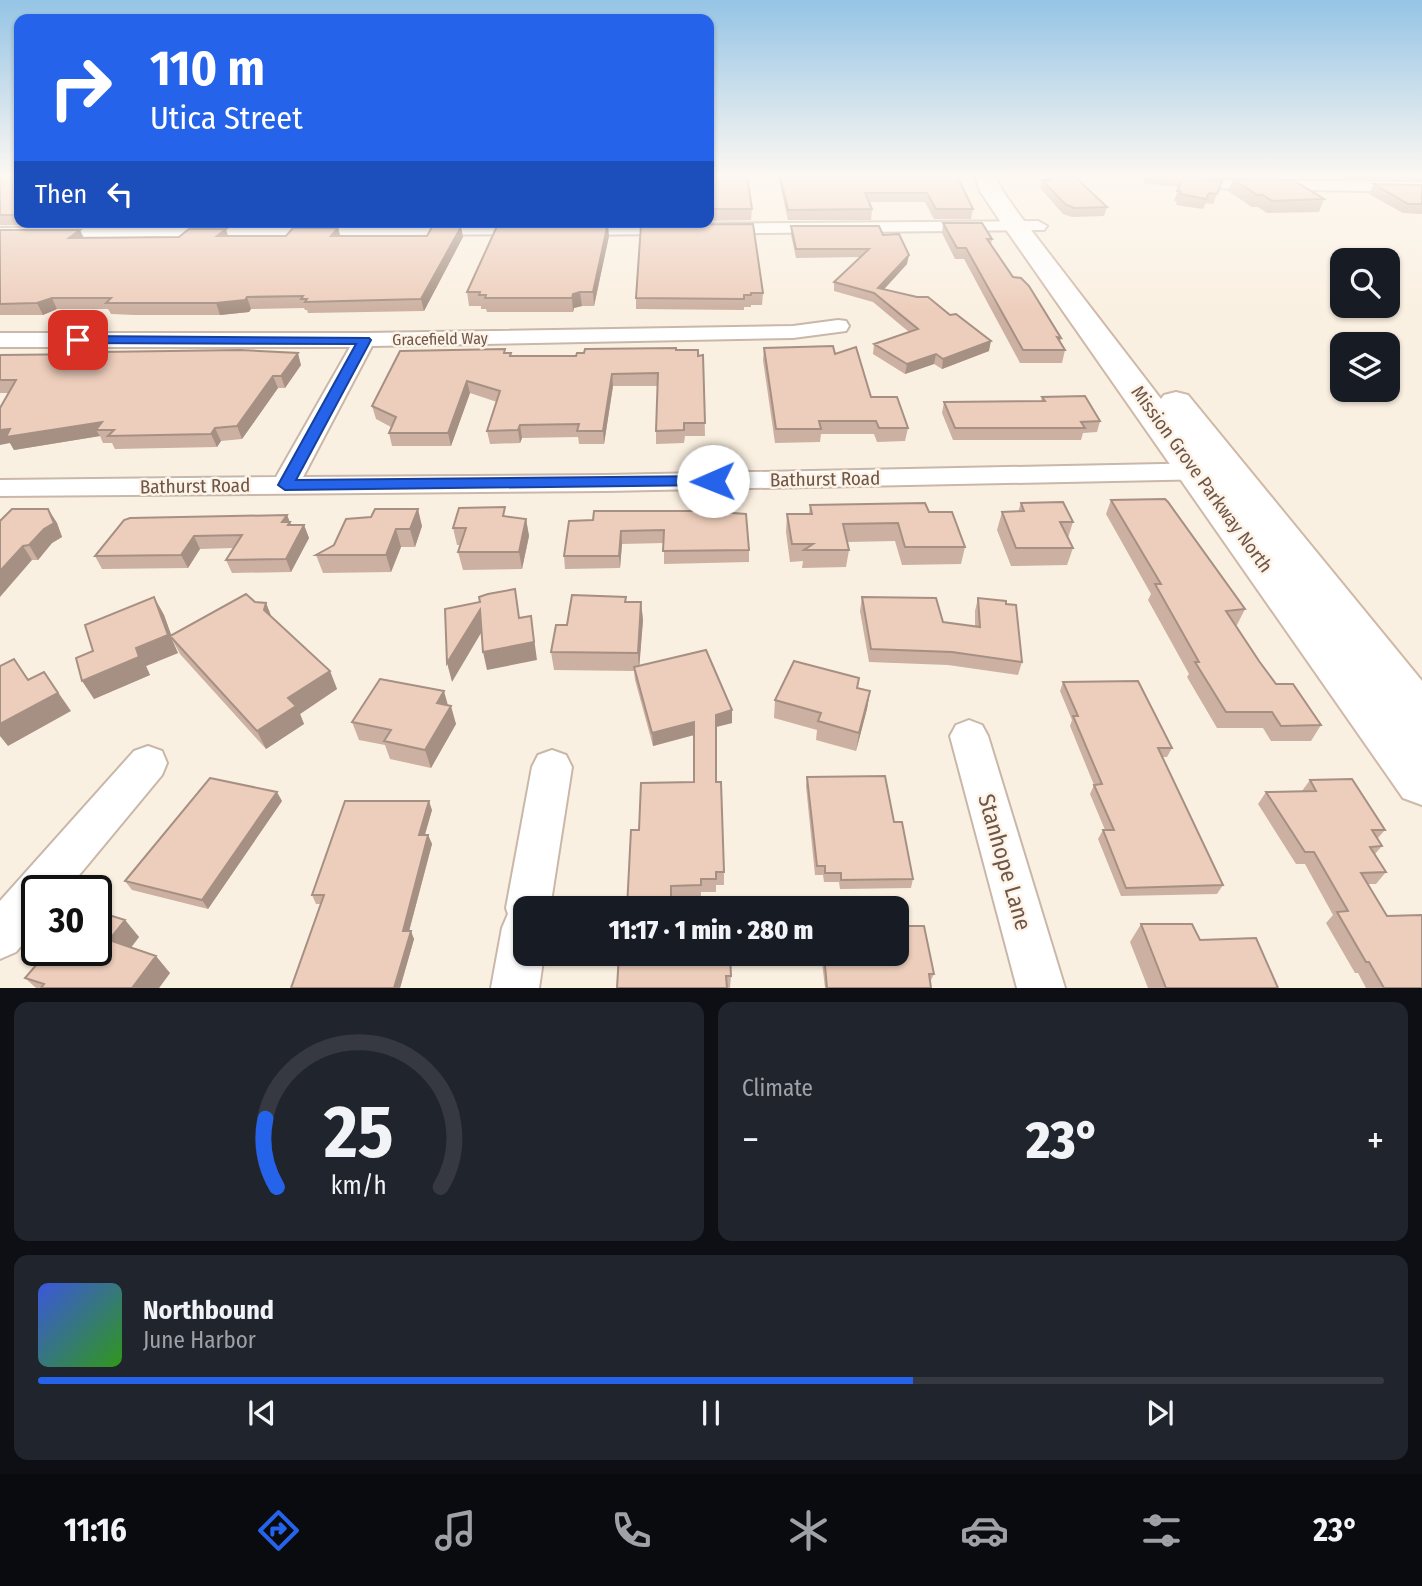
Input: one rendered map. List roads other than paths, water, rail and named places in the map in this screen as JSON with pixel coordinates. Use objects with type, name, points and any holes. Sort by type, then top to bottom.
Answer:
[{"type":"street","name":"Mission Grove Parkway North","points":[[1023,222],[1213,471],[1422,718]]},
{"type":"street","name":"Mission Grove Parkway North","points":[[1025,222],[1027,226]]},
{"type":"street","points":[[449,228],[553,230],[1027,226]]},
{"type":"street","points":[[0,233],[132,228]]},
{"type":"street","name":"Gracefield Way","points":[[0,340],[365,340],[793,332],[838,326]]},
{"type":"street","points":[[285,485],[365,340]]},
{"type":"street","name":"Mission Grove Parkway North","points":[[1213,471],[1422,781]]},
{"type":"street","name":"Bathurst Road","points":[[0,488],[606,483],[1213,471]]},
{"type":"street","name":"Stanhope Lane","points":[[969,736],[1041,988]]},
{"type":"street","points":[[52,875],[148,762]]},
{"type":"street","points":[[530,896],[552,767]]},
{"type":"street","points":[[0,936],[21,911]]},
{"type":"street","points":[[515,988],[519,966]]}]
